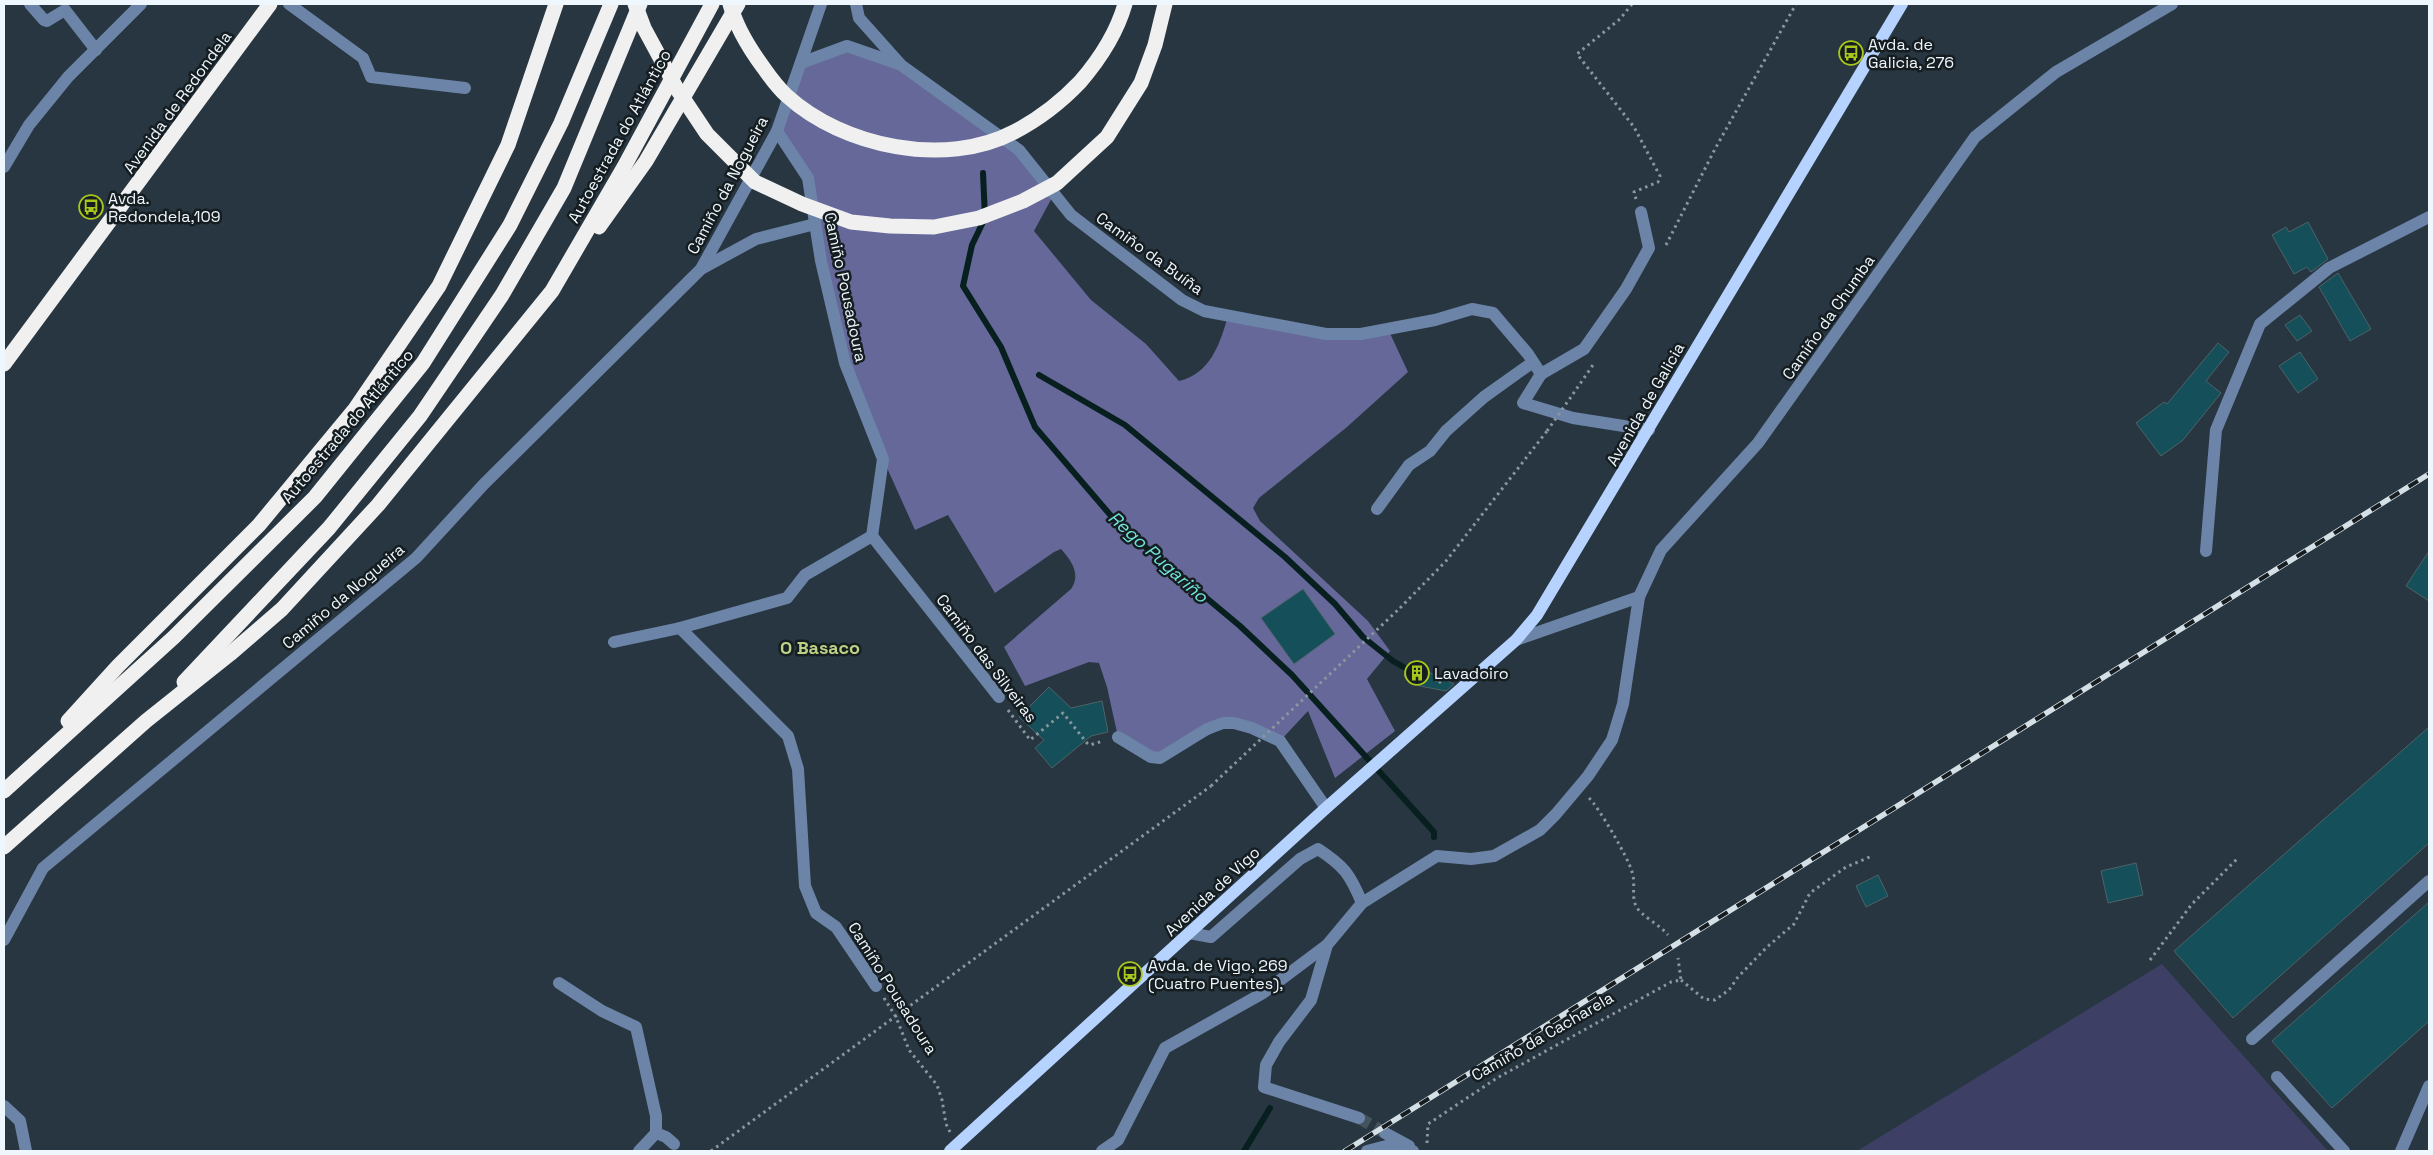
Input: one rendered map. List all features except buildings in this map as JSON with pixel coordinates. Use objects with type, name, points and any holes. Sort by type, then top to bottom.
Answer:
[{"type":"highway","name":"Avenida de Redondela","points":[[4,364],[270,4]]},
{"type":"highway","points":[[4,791],[118,666],[259,525],[355,408],[443,278],[508,145],[556,4]]},
{"type":"highway","name":"Autoestrada do Atlántico","points":[[4,791],[174,637],[315,497],[424,363],[510,225],[561,123],[611,4]]},
{"type":"highway","points":[[635,4],[644,28],[677,89],[707,134],[755,182],[802,204],[852,222],[890,226],[934,227],[979,218],[1023,201],[1057,183],[1107,137],[1141,83],[1155,45],[1165,4]]},
{"type":"highway","name":"Autoestrada do Atlántico","points":[[146,721],[329,528],[420,416],[502,295],[564,188],[640,4]]},
{"type":"highway","name":"Autoestrada do Atlántico","points":[[4,847],[146,721],[230,654],[288,602],[378,505],[552,291],[712,4]]},
{"type":"highway","points":[[730,4],[739,28],[763,67],[787,96],[810,114],[854,136],[925,151],[981,144],[1013,133],[1051,110],[1094,66],[1110,39],[1125,4]]},
{"type":"highway","points":[[552,291],[646,161],[738,4]]},
{"type":"main road","name":"Avenida de Galicia","points":[[1362,776],[1516,640],[1536,615],[1649,430],[1902,4]]},
{"type":"main road","name":"Avenida de Vigo","points":[[954,1148],[1362,776]]},
{"type":"street","points":[[30,4],[47,21],[65,10],[96,50]]},
{"type":"street","points":[[4,167],[34,118],[68,77],[141,4]]},
{"type":"street","points":[[289,4],[363,58],[371,77],[465,88]]},
{"type":"street","name":"Camiño da Nogueira","points":[[701,269],[777,131],[821,4]]},
{"type":"street","name":"Camiño da Buíña","points":[[856,4],[859,18],[901,65],[1019,150],[1071,216],[1182,300],[1204,311],[1326,334],[1362,334],[1434,320],[1472,309],[1493,313],[1533,362],[1540,374]]},
{"type":"street","name":"Camiño da Chumba","points":[[1640,597],[1661,550],[1758,443],[1975,138],[2056,72],[2172,4]]},
{"type":"street","name":"Camiño da Buíña","points":[[801,62],[847,46],[901,65]]},
{"type":"street","name":"Camiño Pousadoura","points":[[777,131],[808,178],[821,261],[845,363],[883,459],[872,536]]},
{"type":"street","points":[[1641,212],[1649,248],[1626,289],[1584,349],[1540,374],[1523,403],[1573,418],[1649,430]]},
{"type":"street","points":[[2206,551],[2216,430],[2260,324],[2328,268],[2429,217]]},
{"type":"street","name":"Camiño da Nogueira","points":[[4,940],[43,868],[416,558],[484,484],[701,269],[756,239],[815,224]]},
{"type":"street","points":[[1377,509],[1409,465],[1430,451],[1446,431],[1484,397],[1533,362]]},
{"type":"street","points":[[614,642],[680,628],[787,598],[805,575],[872,536]]},
{"type":"street","name":"Camiño das Silveiras","points":[[872,536],[999,697]]},
{"type":"street","points":[[1102,1151],[1118,1140],[1165,1048],[1263,993],[1327,945],[1362,903],[1437,856],[1471,859],[1494,856],[1540,830],[1578,788],[1612,740],[1623,704],[1640,597],[1516,640]]},
{"type":"street","name":"Camiño Pousadoura","points":[[680,628],[788,736],[798,768],[805,886],[816,913],[836,927],[876,986]]},
{"type":"street","points":[[1118,737],[1151,757],[1160,758],[1207,729],[1223,723],[1234,723],[1252,728],[1280,741],[1326,808]]},
{"type":"street","points":[[1189,933],[1212,937],[1300,859],[1318,849],[1340,863],[1353,881],[1362,903]]},
{"type":"street","points":[[2252,1038],[2429,881]]},
{"type":"street","points":[[1327,945],[1311,1000],[1279,1042],[1266,1066],[1264,1087],[1359,1118]]},
{"type":"street","points":[[559,983],[602,1011],[636,1027],[656,1116],[656,1133],[639,1151]]},
{"type":"street","points":[[2277,1077],[2344,1151]]},
{"type":"street","points":[[2401,1151],[2429,1086]]},
{"type":"street","points":[[4,1106],[20,1121],[26,1151]]},
{"type":"street","points":[[1385,1132],[1420,1151]]},
{"type":"street","points":[[656,1133],[666,1137],[674,1144]]},
{"type":"street","points":[[1367,1151],[1390,1146],[1413,1151]]},
{"type":"path","points":[[1632,4],[1620,19],[1577,54],[1634,127],[1660,176],[1658,182],[1634,192],[1641,212]]},
{"type":"path","points":[[1664,249],[1715,149],[1796,4]]},
{"type":"path","points":[[711,1151],[1212,786],[1400,608],[1446,561],[1547,431],[1598,357]]},
{"type":"path","points":[[1434,680],[1440,682]]},
{"type":"path","name":"Camiño das Silveiras","points":[[999,697],[1030,740],[1063,713],[1090,745],[1118,737]]},
{"type":"path","points":[[1578,788],[1594,802],[1633,872],[1636,906],[1643,914],[1659,924],[1668,935]]},
{"type":"path","points":[[1678,958],[1681,980],[1704,999],[1715,1000],[1729,990],[1738,977],[1794,924],[1810,893],[1846,867],[1872,856]]},
{"type":"path","points":[[2150,960],[2192,904],[2238,858]]},
{"type":"path","name":"Camiño da Cacharela","points":[[1426,1151],[1428,1124],[1497,1078],[1671,982],[1681,980]]},
{"type":"path","name":"Camiño Pousadoura","points":[[876,986],[896,1017],[909,1050],[937,1085],[954,1148]]},
{"type":"shaded area","points":[[847,46],[903,67],[1019,150],[1054,194],[1034,231],[1091,300],[1146,344],[1179,381],[1199,372],[1206,365],[1217,347],[1228,316],[1326,334],[1388,329],[1408,372],[1347,427],[1259,498],[1253,508],[1260,521],[1368,621],[1390,651],[1367,679],[1395,731],[1335,778],[1308,711],[1280,741],[1234,723],[1160,758],[1118,737],[1107,687],[1099,663],[1089,662],[1025,686],[1004,647],[1071,589],[1074,584],[1075,573],[1069,558],[1061,549],[1054,552],[995,593],[948,515],[915,530],[883,459],[845,363],[808,178],[777,131],[801,63]]},
{"type":"shaded area","points":[[2162,964],[2328,1151],[1857,1151]]},
{"type":"waterway","name":"Rego Pugariño","points":[[983,173],[985,218],[972,245],[963,286],[1001,347],[1035,427],[1118,524],[1240,626],[1292,675],[1434,832],[1434,837]]},
{"type":"waterway","points":[[1039,375],[1125,425],[1285,557],[1335,604],[1363,637],[1393,661],[1407,669]]},
{"type":"waterway","name":"Rego Pugariño","points":[[1244,1151],[1270,1108]]},
{"type":"tunnel","points":[[1359,1118],[1385,1133]]},
{"type":"railway","points":[[1345,1151],[2429,474]]},
{"type":"place","name":"Avda. de Galicia, 276","points":[[1851,53]]},
{"type":"place","name":"Avda. Redondela,109","points":[[91,207]]},
{"type":"place","name":"Lavadoiro","points":[[1417,673]]},
{"type":"place","name":"Avda. de Vigo, 269 (Cuatro Puentes),","points":[[1130,974]]},
{"type":"district","name":"O Basaco","points":[[820,648]]}]
